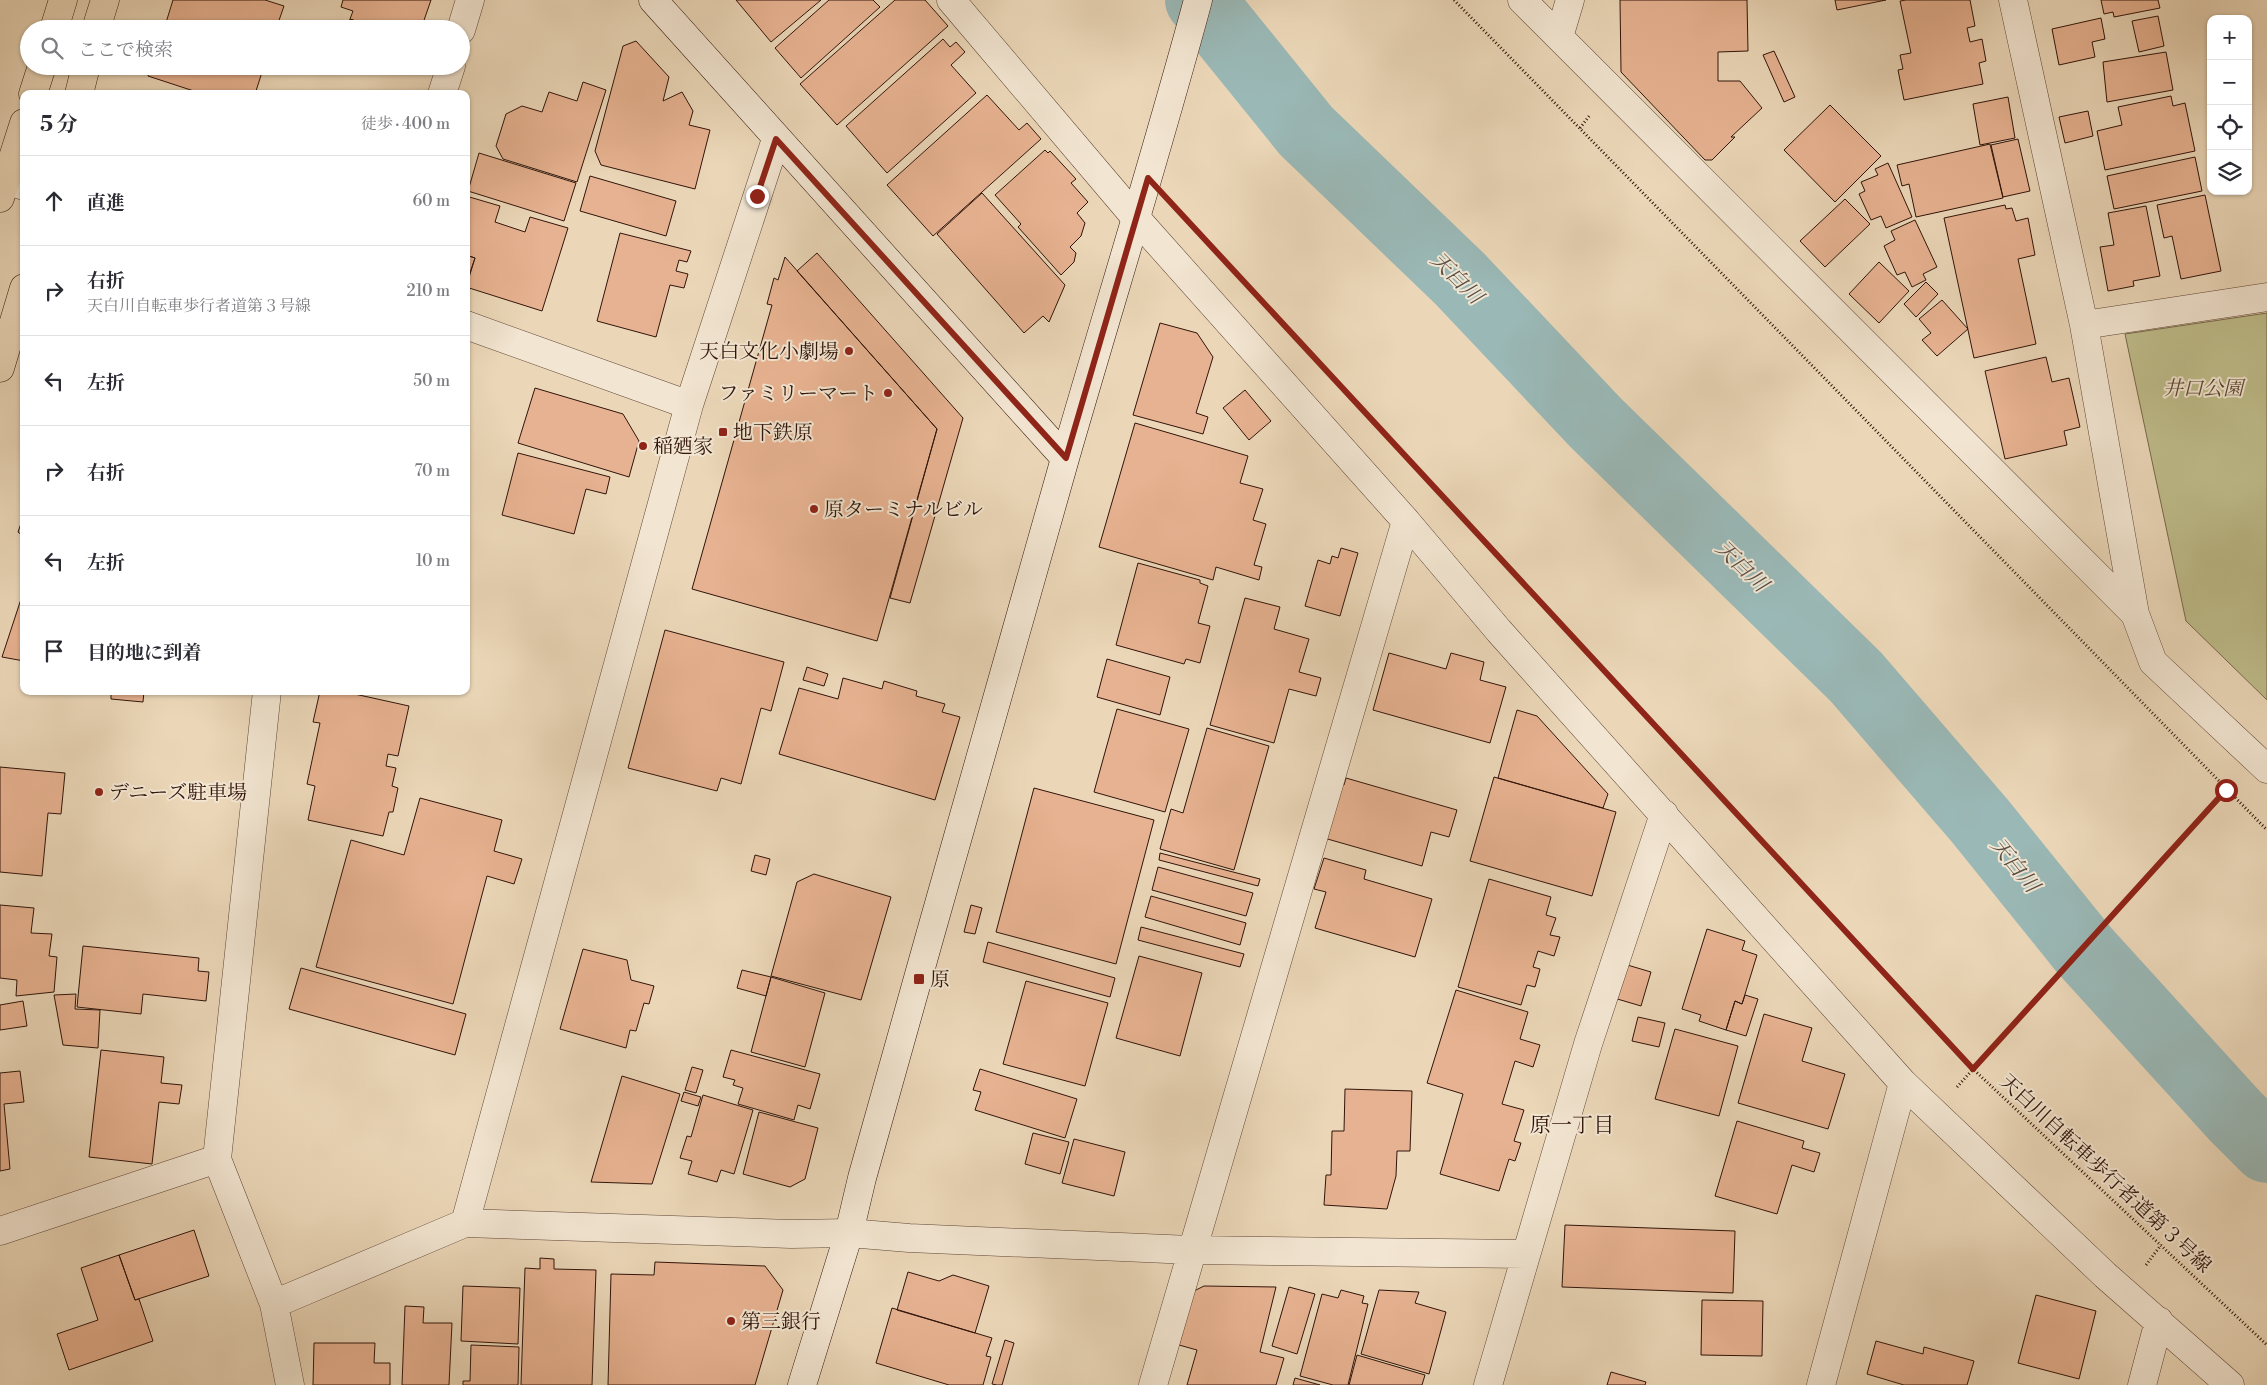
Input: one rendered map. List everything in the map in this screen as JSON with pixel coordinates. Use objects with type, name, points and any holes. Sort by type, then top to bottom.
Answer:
[{"type":"main road","points":[[57,20],[63,0]]},
{"type":"main road","points":[[99,20],[105,0]]},
{"type":"main road","points":[[34,90],[39,75]]},
{"type":"main road","points":[[80,90],[84,75]]},
{"type":"main road","points":[[7,186],[20,138]]},
{"type":"main road","points":[[0,368],[20,301]]},
{"type":"street","points":[[464,20],[470,0]]},
{"type":"street","points":[[653,0],[776,139],[1066,458]]},
{"type":"street","points":[[951,0],[1135,217],[1406,521],[1499,631],[1902,1083],[2105,1275],[2230,1385]]},
{"type":"street","points":[[802,1385],[849,1233],[862,1178],[1135,217],[1154,163],[1198,0]]},
{"type":"street","points":[[1522,0],[2134,614]]},
{"type":"street","points":[[1559,37],[1570,0]]},
{"type":"street","points":[[2014,0],[2084,325],[2134,614],[2153,662],[2267,768]]},
{"type":"street","points":[[443,90],[447,75]]},
{"type":"street","points":[[465,1223],[689,405],[776,139]]},
{"type":"street","points":[[2084,325],[2267,297]]},
{"type":"street","points":[[470,326],[689,405]]},
{"type":"street","points":[[1153,1385],[1406,521]]},
{"type":"street","points":[[267,695],[217,1159],[274,1304],[290,1385]]},
{"type":"street","points":[[1488,1385],[1588,1044],[1664,814]]},
{"type":"street","points":[[1821,1385],[1902,1083]]},
{"type":"street","points":[[0,1231],[217,1159]]},
{"type":"street","points":[[274,1304],[465,1223],[791,1234],[849,1233],[909,1238],[1191,1250],[1526,1254]]},
{"type":"street","points":[[2142,1385],[2159,1322]]},
{"type":"path","points":[[1454,0],[2267,830]]},
{"type":"path","name":"天白川自転車歩行者道第３号線","points":[[1208,243],[1973,1069],[2267,1345]]},
{"type":"path","points":[[1973,1069],[2226,790]]},
{"type":"green space","name":"井口公園","points":[[2267,313],[2267,700],[2186,621],[2125,334]]},
{"type":"building","points":[[173,0],[265,0],[284,6],[279,20],[167,20]]},
{"type":"building","points":[[343,0],[431,0],[424,20],[353,20],[350,19],[353,11],[341,7]]},
{"type":"building","points":[[736,0],[821,0],[771,42]]},
{"type":"building","points":[[829,0],[873,0],[880,7],[801,78],[775,48]]},
{"type":"building","points":[[895,0],[925,0],[948,26],[837,125],[800,84]]},
{"type":"building","points":[[1620,0],[1747,0],[1748,51],[1718,52],[1718,81],[1740,81],[1762,108],[1731,137],[1735,137],[1712,160],[1705,160],[1621,72]]},
{"type":"building","points":[[1835,0],[1886,0],[1837,10]]},
{"type":"building","points":[[1970,0],[1975,26],[1967,28],[1970,42],[1982,39],[1986,61],[1979,63],[1983,84],[1904,100],[1898,70],[1903,69],[1900,55],[1911,53],[1900,1]]},
{"type":"building","points":[[2101,0],[2158,0],[2160,8],[2114,17],[2113,12],[2104,14]]},
{"type":"building","points":[[2158,16],[2164,46],[2139,52],[2132,21]]},
{"type":"building","points":[[2101,18],[2105,39],[2092,42],[2095,57],[2059,65],[2052,29]]},
{"type":"building","points":[[943,39],[950,47],[956,42],[965,52],[951,65],[976,93],[887,173],[846,126]]},
{"type":"building","points":[[636,41],[669,77],[663,101],[682,92],[693,111],[689,125],[710,130],[695,189],[601,165],[595,151],[623,46]]},
{"type":"building","points":[[1774,51],[1795,97],[1784,102],[1763,55]]},
{"type":"building","points":[[2166,52],[2173,90],[2107,102],[2103,62]]},
{"type":"building","points":[[261,75],[256,90],[191,90],[148,76]]},
{"type":"building","points":[[583,82],[606,90],[577,182],[503,159],[496,146],[506,114],[522,106],[542,112],[549,92],[577,101]]},
{"type":"building","points":[[987,95],[1019,130],[1027,123],[1041,139],[933,236],[887,185]]},
{"type":"building","points":[[2171,96],[2173,106],[2185,103],[2195,151],[2105,170],[2097,131],[2122,125],[2118,107]]},
{"type":"building","points":[[2008,97],[2015,138],[1980,145],[1973,104]]},
{"type":"building","points":[[1830,105],[1881,156],[1835,202],[1784,150]]},
{"type":"building","points":[[2088,111],[2093,136],[2065,143],[2059,117]]},
{"type":"building","points":[[2018,139],[2030,191],[2003,197],[1991,145]]},
{"type":"building","points":[[1990,144],[2003,198],[1916,217],[1909,184],[1902,186],[1897,165]]},
{"type":"building","points":[[1045,150],[1048,153],[1050,151],[1076,179],[1071,183],[1088,202],[1077,213],[1085,223],[1081,236],[1070,247],[1076,253],[1074,262],[1061,275],[1018,227],[1021,224],[995,195]]},
{"type":"building","points":[[479,153],[576,183],[564,221],[470,192],[470,184]]},
{"type":"building","points":[[2195,157],[2202,191],[2114,209],[2107,176]]},
{"type":"building","points":[[1888,163],[1912,217],[1886,228],[1881,216],[1871,220],[1859,194],[1865,191],[1861,182],[1878,175],[1875,169]]},
{"type":"building","points":[[590,176],[676,201],[666,236],[580,211]]},
{"type":"building","points":[[982,193],[1065,285],[1049,322],[1043,316],[1024,333],[937,234]]},
{"type":"building","points":[[2205,195],[2221,271],[2181,279],[2172,236],[2164,238],[2157,205]]},
{"type":"building","points":[[470,197],[500,206],[495,222],[525,232],[530,217],[568,228],[542,311],[470,288],[470,274],[475,258],[470,256]]},
{"type":"building","points":[[1845,199],[1870,224],[1825,267],[1800,241]]},
{"type":"building","points":[[2005,205],[2006,209],[2012,208],[2016,221],[2028,218],[2035,255],[2018,259],[2036,344],[1974,358],[1944,218]]},
{"type":"building","points":[[2146,206],[2160,276],[2133,281],[2134,286],[2108,291],[2100,247],[2114,245],[2108,213]]},
{"type":"building","points":[[1915,220],[1937,267],[1923,274],[1926,280],[1912,287],[1905,272],[1897,275],[1884,246],[1895,240],[1891,231]]},
{"type":"building","points":[[620,233],[691,251],[687,262],[679,260],[676,271],[688,274],[684,288],[670,285],[656,337],[597,321]]},
{"type":"building","points":[[817,253],[963,418],[910,603],[890,598],[937,429],[797,271]]},
{"type":"building","points":[[470,256],[475,258],[470,272]]},
{"type":"building","name":"原ターミナルビル","points":[[785,257],[937,429],[877,641],[692,589],[772,305],[767,304],[774,278],[778,280]]},
{"type":"building","points":[[1879,262],[1909,291],[1879,323],[1849,294]]},
{"type":"building","points":[[1926,282],[1938,294],[1916,317],[1904,304]]},
{"type":"building","points":[[1942,300],[1968,329],[1937,356],[1922,340],[1931,333],[1919,319]]},
{"type":"building","points":[[1160,323],[1197,333],[1213,357],[1196,413],[1208,417],[1203,434],[1133,415]]},
{"type":"building","points":[[2046,357],[2052,382],[2069,378],[2080,427],[2064,431],[2067,445],[2005,459],[1985,371]]},
{"type":"building","points":[[535,388],[623,414],[639,441],[629,477],[518,443]]},
{"type":"building","points":[[1245,390],[1271,421],[1249,440],[1223,408]]},
{"type":"building","points":[[1135,423],[1248,456],[1240,483],[1263,489],[1253,520],[1266,524],[1254,565],[1262,567],[1259,580],[1216,567],[1213,580],[1099,547]]},
{"type":"building","points":[[518,453],[610,477],[606,494],[586,489],[574,534],[502,515]]},
{"type":"building","points":[[1341,548],[1358,553],[1340,616],[1305,606],[1318,560],[1330,564],[1332,556],[1338,558]]},
{"type":"building","points":[[1138,563],[1200,580],[1200,583],[1208,586],[1198,623],[1210,626],[1200,663],[1186,659],[1184,664],[1116,645]]},
{"type":"building","points":[[1245,598],[1280,607],[1274,629],[1309,639],[1299,672],[1321,678],[1316,696],[1289,689],[1274,743],[1210,725]]},
{"type":"building","points":[[20,602],[20,660],[2,657]]},
{"type":"building","points":[[665,630],[784,662],[771,711],[761,708],[741,784],[721,778],[717,791],[628,768]]},
{"type":"building","points":[[1389,653],[1446,669],[1451,653],[1484,662],[1480,680],[1506,687],[1490,743],[1373,710]]},
{"type":"building","points":[[1107,659],[1170,677],[1160,715],[1097,697]]},
{"type":"building","points":[[807,667],[828,674],[824,686],[803,680]]},
{"type":"building","points":[[843,678],[882,689],[884,681],[917,691],[916,696],[945,704],[942,712],[960,717],[935,800],[779,754],[799,688],[838,699]]},
{"type":"building","points":[[111,695],[144,695],[143,702],[111,699]]},
{"type":"building","points":[[319,695],[359,695],[409,706],[398,756],[388,754],[386,766],[396,768],[392,786],[398,788],[393,812],[389,812],[383,836],[308,820],[315,786],[307,784],[320,723],[313,722]]},
{"type":"building","points":[[1117,709],[1189,729],[1165,812],[1094,792]]},
{"type":"building","points":[[1517,710],[1537,716],[1608,794],[1603,808],[1498,778]]},
{"type":"building","points":[[1207,728],[1269,746],[1234,870],[1160,849],[1171,809],[1183,813]]},
{"type":"building","points":[[0,767],[65,773],[61,814],[48,813],[42,876],[0,872]]},
{"type":"building","points":[[1494,777],[1616,812],[1592,896],[1470,861]]},
{"type":"building","points":[[1346,778],[1457,810],[1449,837],[1431,832],[1422,866],[1324,838],[1340,783],[1344,785]]},
{"type":"building","points":[[1034,788],[1154,820],[1116,964],[996,932]]},
{"type":"building","points":[[420,798],[502,820],[494,851],[522,859],[514,884],[487,876],[453,1004],[316,967],[351,840],[404,855]]},
{"type":"building","points":[[1160,853],[1260,879],[1258,886],[1159,860]]},
{"type":"building","points":[[755,855],[770,859],[766,875],[751,871]]},
{"type":"building","points":[[1324,858],[1366,870],[1364,879],[1432,899],[1415,957],[1315,928],[1326,892],[1314,889]]},
{"type":"building","points":[[1158,867],[1253,893],[1246,916],[1152,890]]},
{"type":"building","points":[[814,874],[891,897],[861,1000],[771,976],[797,882]]},
{"type":"building","points":[[1489,879],[1551,897],[1546,915],[1556,918],[1550,935],[1560,937],[1554,956],[1538,951],[1533,967],[1540,969],[1535,987],[1527,985],[1521,1005],[1458,987]]},
{"type":"building","points":[[1151,896],[1246,923],[1240,945],[1145,917]]},
{"type":"building","points":[[0,905],[34,908],[31,933],[52,934],[49,956],[57,957],[54,992],[16,996],[17,980],[0,978]]},
{"type":"building","points":[[971,905],[982,908],[975,934],[964,932]]},
{"type":"building","points":[[1141,927],[1244,954],[1240,967],[1138,940]]},
{"type":"building","points":[[1707,929],[1745,941],[1742,950],[1757,955],[1742,1004],[1735,1001],[1726,1030],[1699,1021],[1701,1015],[1682,1009]]},
{"type":"building","points":[[988,942],[1115,978],[1110,997],[983,962]]},
{"type":"building","points":[[83,946],[199,958],[198,971],[209,972],[206,1001],[143,994],[141,1014],[77,1007]]},
{"type":"building","points":[[583,949],[627,960],[631,980],[654,986],[649,1004],[644,1003],[636,1031],[630,1030],[626,1048],[560,1029]]},
{"type":"building","points":[[1139,956],[1202,973],[1180,1056],[1116,1038]]},
{"type":"building","points":[[1624,964],[1651,972],[1641,1006],[1614,998]]},
{"type":"building","points":[[301,968],[466,1014],[455,1055],[289,1009]]},
{"type":"building","points":[[742,970],[771,977],[766,996],[737,988]]},
{"type":"building","points":[[771,977],[825,993],[805,1067],[751,1052]]},
{"type":"building","points":[[1026,981],[1108,1003],[1085,1086],[1003,1064]]},
{"type":"building","points":[[1456,990],[1528,1012],[1520,1039],[1540,1045],[1533,1067],[1515,1061],[1502,1104],[1524,1110],[1514,1141],[1521,1143],[1515,1161],[1509,1159],[1499,1191],[1440,1174],[1463,1094],[1427,1083]]},
{"type":"building","points":[[76,994],[75,1009],[100,1010],[98,1048],[63,1045],[54,995]]},
{"type":"building","points":[[1745,995],[1758,999],[1746,1036],[1726,1030],[1735,1001],[1742,1004]]},
{"type":"building","points":[[23,1001],[27,1026],[0,1030],[0,1005]]},
{"type":"building","points":[[1764,1014],[1812,1028],[1802,1061],[1845,1074],[1828,1129],[1738,1103]]},
{"type":"building","points":[[1638,1017],[1665,1023],[1659,1047],[1632,1041]]},
{"type":"building","points":[[1675,1029],[1738,1046],[1719,1116],[1655,1099]]},
{"type":"building","points":[[101,1050],[164,1057],[161,1083],[182,1085],[179,1104],[159,1102],[152,1164],[89,1157]]},
{"type":"building","points":[[731,1050],[820,1074],[810,1109],[798,1105],[794,1120],[738,1104],[743,1088],[733,1085],[735,1080],[723,1077]]},
{"type":"building","points":[[692,1067],[703,1070],[696,1093],[685,1090]]},
{"type":"building","points":[[980,1069],[1077,1099],[1065,1138],[975,1110],[981,1092],[973,1090]]},
{"type":"building","points":[[20,1071],[24,1102],[4,1104],[10,1169],[0,1171],[0,1073]]},
{"type":"building","points":[[622,1076],[680,1094],[652,1184],[591,1182]]},
{"type":"building","points":[[1345,1089],[1412,1091],[1410,1151],[1397,1151],[1396,1176],[1387,1209],[1324,1205],[1326,1175],[1331,1175],[1332,1131],[1344,1131]]},
{"type":"building","points":[[684,1092],[701,1097],[698,1106],[681,1101]]},
{"type":"building","points":[[703,1095],[753,1110],[734,1174],[721,1170],[717,1182],[688,1174],[692,1161],[680,1158],[687,1136],[691,1137]]},
{"type":"building","points":[[759,1112],[818,1128],[805,1179],[790,1187],[743,1174]]},
{"type":"building","points":[[1737,1121],[1804,1141],[1802,1148],[1820,1153],[1814,1172],[1792,1165],[1777,1214],[1715,1196]]},
{"type":"building","points":[[1033,1133],[1069,1142],[1060,1174],[1025,1164]]},
{"type":"building","points":[[1074,1139],[1125,1152],[1114,1196],[1062,1183]]},
{"type":"building","points":[[1565,1225],[1735,1231],[1733,1293],[1562,1287]]},
{"type":"building","points":[[194,1230],[209,1276],[135,1300],[119,1255]]},
{"type":"building","points":[[119,1255],[135,1300],[139,1299],[153,1341],[69,1370],[57,1334],[98,1320],[81,1268]]},
{"type":"building","points":[[540,1258],[554,1259],[554,1269],[596,1270],[592,1385],[521,1385],[525,1268],[540,1269]]},
{"type":"building","points":[[655,1262],[765,1266],[783,1290],[755,1385],[608,1385],[611,1274],[654,1275]]},
{"type":"building","points":[[908,1272],[939,1281],[953,1275],[989,1286],[975,1333],[897,1310]]},
{"type":"building","points":[[463,1286],[520,1288],[518,1344],[461,1341]]},
{"type":"building","points":[[1204,1286],[1276,1287],[1260,1352],[1284,1358],[1276,1385],[1187,1385],[1197,1350],[1179,1345],[1194,1291]]},
{"type":"building","points":[[1289,1287],[1315,1294],[1297,1354],[1272,1346]]},
{"type":"building","points":[[1341,1290],[1364,1296],[1362,1303],[1368,1304],[1348,1385],[1333,1385],[1300,1376],[1322,1294],[1338,1298]]},
{"type":"building","points":[[1379,1290],[1419,1292],[1415,1303],[1446,1312],[1429,1374],[1361,1354]]},
{"type":"building","points":[[2036,1295],[2096,1311],[2079,1379],[2018,1363]]},
{"type":"building","points":[[1702,1300],[1763,1301],[1762,1356],[1701,1355]]},
{"type":"building","points":[[405,1306],[424,1307],[423,1323],[452,1323],[449,1385],[402,1385]]},
{"type":"building","points":[[892,1308],[992,1338],[986,1356],[991,1357],[983,1385],[949,1385],[876,1363]]},
{"type":"building","points":[[1005,1340],[1014,1343],[1002,1385],[992,1384]]},
{"type":"building","points":[[1876,1341],[1923,1354],[1924,1347],[1974,1361],[1967,1385],[1904,1385],[1867,1374]]},
{"type":"building","points":[[314,1343],[375,1343],[374,1363],[390,1363],[390,1385],[313,1385]]},
{"type":"building","points":[[471,1345],[519,1347],[518,1385],[463,1385],[463,1381],[470,1381]]},
{"type":"building","points":[[1357,1355],[1425,1375],[1422,1385],[1349,1385]]},
{"type":"building","points":[[1611,1372],[1646,1382],[1645,1385],[1607,1385]]},
{"type":"building","points":[[1295,1378],[1320,1385],[1293,1385]]},
{"type":"waterway","name":"天白川","points":[[1200,0],[1306,131],[1460,279],[1596,423],[1856,677],[1980,821],[2084,950],[2235,1116],[2267,1148]]},
{"type":"place","name":"天白文化小劇場","points":[[849,351]]},
{"type":"place","name":"ファミリーマート","points":[[888,393]]},
{"type":"place","name":"地下鉄原","points":[[723,432]]},
{"type":"place","name":"稲廼家","points":[[643,446]]},
{"type":"place","name":"原ターミナルビル","points":[[814,509]]},
{"type":"place","name":"デニーズ駐車場","points":[[99,792]]},
{"type":"place","name":"原","points":[[919,979]]},
{"type":"place","name":"第三銀行","points":[[731,1321]]},
{"type":"district","name":"原一丁目","points":[[1572,1125]]},
{"type":"route","points":[[757,196],[776,139],[1066,458],[1135,217],[1148,178],[1973,1069],[2226,790]]}]
